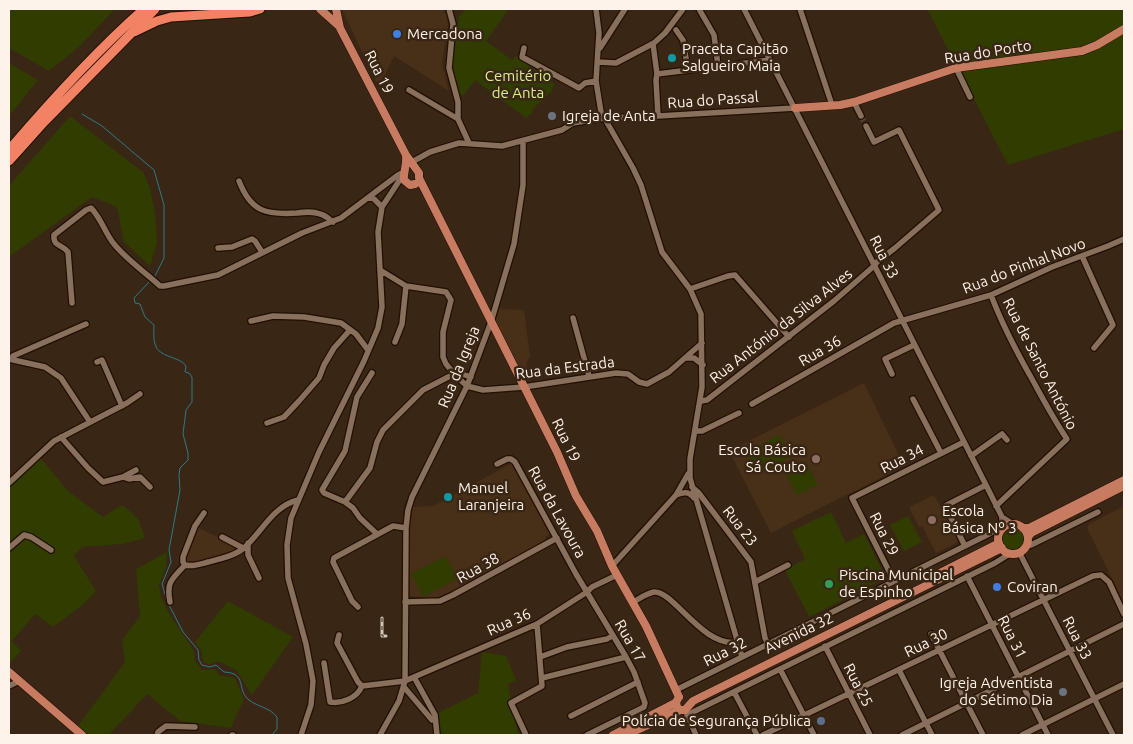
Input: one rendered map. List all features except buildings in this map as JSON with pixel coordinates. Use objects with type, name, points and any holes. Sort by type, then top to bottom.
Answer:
[{"type":"highway","points":[[9,161],[44,122],[155,9]]},
{"type":"highway","points":[[130,35],[157,21],[171,17],[250,12],[260,9]]},
{"type":"highway","points":[[9,150],[54,98],[141,11]]},
{"type":"main road","name":"Rua 19","points":[[320,9],[340,28]]},
{"type":"main road","name":"Rua 19","points":[[336,9],[340,28],[406,155],[419,173],[414,182],[427,194],[557,452],[576,496],[597,531],[612,566],[633,602],[682,703]]},
{"type":"main road","name":"Rua do Porto","points":[[795,108],[854,102],[956,68],[1082,51],[1097,45],[1124,29]]},
{"type":"main road","name":"Rua 19","points":[[404,173],[406,155]]},
{"type":"main road","points":[[414,166],[404,173],[404,180],[414,182]]},
{"type":"main road","points":[[1124,480],[1029,528],[1013,524],[1001,530],[1001,545],[1011,553],[1019,552],[1031,533],[1124,486]]},
{"type":"main road","points":[[1023,528],[1027,541]]},
{"type":"main road","name":"Avenida 32","points":[[613,735],[682,703],[1001,545]]},
{"type":"main road","points":[[9,672],[76,733]]},
{"type":"main road","name":"Avenida 32","points":[[626,735],[682,703]]},
{"type":"street","points":[[449,9],[453,24],[448,68],[458,102],[458,119],[469,143]]},
{"type":"street","points":[[596,9],[599,33],[596,81],[601,112],[633,168],[646,200],[662,252],[690,288],[700,314],[703,365],[701,401],[689,472],[696,502],[742,657]]},
{"type":"street","points":[[598,49],[625,9]]},
{"type":"street","points":[[598,62],[616,63],[653,44],[660,39],[684,9]]},
{"type":"street","points":[[699,9],[714,35],[718,66]]},
{"type":"street","name":"Rua 33","points":[[744,9],[996,506],[1002,517],[1013,524]]},
{"type":"street","points":[[800,9],[832,105]]},
{"type":"street","points":[[598,24],[604,29],[610,29]]},
{"type":"street","points":[[676,30],[683,40],[688,70]]},
{"type":"street","points":[[599,33],[602,36],[607,35]]},
{"type":"street","points":[[653,44],[657,74],[658,116]]},
{"type":"street","points":[[524,48],[522,56],[579,88],[585,83],[596,81]]},
{"type":"street","points":[[657,74],[770,60]]},
{"type":"street","points":[[956,68],[970,97]]},
{"type":"street","points":[[410,90],[458,119]]},
{"type":"street","points":[[854,102],[861,116]]},
{"type":"street","name":"Rua do Passal","points":[[604,118],[795,108]]},
{"type":"street","points":[[414,166],[440,149],[460,143],[502,146],[562,130],[573,122],[604,118]]},
{"type":"street","name":"Rua António da Silva Alves","points":[[701,401],[707,400],[834,302],[874,266],[876,262],[939,210],[899,130],[874,142],[866,126]]},
{"type":"street","name":"Rua da Igreja","points":[[404,684],[406,528],[408,510],[417,485],[471,377],[491,322],[514,244],[523,185],[523,141]]},
{"type":"street","points":[[301,735],[311,705],[313,681],[306,644],[288,578],[287,545],[291,518],[378,328],[382,307],[378,232],[382,207],[404,173]]},
{"type":"street","points":[[72,302],[68,252],[56,244],[54,235],[91,208],[115,245],[160,286],[164,286],[218,275],[302,232],[334,222],[398,175],[404,173]]},
{"type":"street","points":[[240,181],[244,192],[261,211],[268,213],[320,213],[334,222]]},
{"type":"street","points":[[396,186],[414,182]]},
{"type":"street","points":[[369,197],[382,207]]},
{"type":"street","name":"Rua do Pinhal Novo","points":[[902,320],[991,295],[1052,267],[1117,243],[1124,238]]},
{"type":"street","points":[[218,248],[232,247],[252,239],[262,252]]},
{"type":"street","points":[[1082,256],[1113,325],[1094,348]]},
{"type":"street","points":[[380,270],[406,286],[440,291],[448,295],[450,305],[443,332],[442,352],[446,364],[467,386]]},
{"type":"street","points":[[690,288],[736,275],[789,336]]},
{"type":"street","points":[[395,342],[402,324],[406,286]]},
{"type":"street","name":"Rua de Santo António","points":[[991,295],[1001,321],[1019,357],[1067,439],[996,506]]},
{"type":"street","points":[[251,321],[273,316],[304,317],[341,323],[356,334],[368,350]]},
{"type":"street","points":[[573,318],[589,376]]},
{"type":"street","name":"Rua 36","points":[[752,404],[902,320]]},
{"type":"street","points":[[10,359],[86,324]]},
{"type":"street","points":[[267,423],[284,417],[299,401],[319,378],[324,364],[334,348],[350,330]]},
{"type":"street","name":"Rua da Estrada","points":[[467,386],[482,390],[524,387],[589,376],[622,373],[628,374],[642,384],[647,384],[669,372],[702,343]]},
{"type":"street","points":[[892,374],[885,359],[914,345]]},
{"type":"street","points":[[685,358],[694,358],[702,355]]},
{"type":"street","points":[[694,358],[703,365]]},
{"type":"street","points":[[10,359],[45,368],[61,378],[90,422]]},
{"type":"street","points":[[96,362],[102,360],[122,406]]},
{"type":"street","points":[[372,373],[356,397],[345,450],[322,487],[324,493],[345,502],[353,508],[360,518],[377,534]]},
{"type":"street","points":[[345,502],[370,468],[377,442],[383,430],[423,390],[454,374],[459,373],[471,377]]},
{"type":"street","points":[[9,483],[42,451],[60,437],[122,406],[140,394]]},
{"type":"street","points":[[913,399],[941,453]]},
{"type":"street","points":[[695,431],[702,431],[739,413]]},
{"type":"street","points":[[971,456],[1002,434],[1007,440]]},
{"type":"street","points":[[60,437],[103,482],[124,477],[136,470]]},
{"type":"street","name":"Rua 34","points":[[852,498],[964,442]]},
{"type":"street","name":"Rua da Lavoura","points":[[497,464],[511,458],[514,462],[586,592]]},
{"type":"street","points":[[612,566],[676,495],[689,472]]},
{"type":"street","points":[[124,477],[128,479],[140,477],[150,487]]},
{"type":"street","points":[[965,546],[945,506],[986,485]]},
{"type":"street","name":"Rua 23","points":[[692,487],[698,492],[750,560],[764,638],[768,644]]},
{"type":"street","points":[[676,495],[685,492],[689,493],[696,502]]},
{"type":"street","name":"Rua 29","points":[[852,498],[894,581]]},
{"type":"street","points":[[185,565],[189,566],[220,559],[236,553],[287,502],[298,500]]},
{"type":"street","points":[[1027,541],[1031,545],[1098,512]]},
{"type":"street","points":[[185,565],[183,562],[184,557],[195,526],[204,513]]},
{"type":"street","name":"Rua 33","points":[[1001,530],[1002,517]]},
{"type":"street","points":[[358,607],[352,601],[333,562],[334,558],[393,526],[406,528]]},
{"type":"street","name":"Rua 32","points":[[682,703],[742,657],[1001,530]]},
{"type":"street","points":[[9,548],[24,535],[31,537],[51,550]]},
{"type":"street","points":[[222,537],[243,548]]},
{"type":"street","name":"Rua 38","points":[[406,602],[440,601],[557,538]]},
{"type":"street","points":[[248,543],[248,555],[259,578]]},
{"type":"street","name":"Rua 33","points":[[1019,552],[1113,735]]},
{"type":"street","points":[[682,703],[734,692],[1011,553]]},
{"type":"street","points":[[170,602],[168,593],[169,581],[185,565]]},
{"type":"street","points":[[755,582],[788,565]]},
{"type":"street","name":"Rua 36","points":[[362,686],[404,684],[537,624],[592,587],[617,575]]},
{"type":"street","name":"Rua 30","points":[[762,735],[1093,576],[1101,575],[1108,582],[1124,614]]},
{"type":"street","name":"Rua 31","points":[[967,576],[1048,735]]},
{"type":"street","name":"Rua 17","points":[[586,592],[626,656],[638,682],[645,705],[587,735]]},
{"type":"street","points":[[633,602],[655,592],[660,594],[706,633],[719,641],[729,644],[737,642]]},
{"type":"street","points":[[526,735],[510,703],[542,686],[537,624]]},
{"type":"street","points":[[902,735],[1124,624]]},
{"type":"street","points":[[931,634],[983,735]]},
{"type":"street","points":[[324,662],[330,702],[337,703],[359,693],[362,686],[337,643],[339,635]]},
{"type":"street","points":[[540,656],[568,646],[612,636]]},
{"type":"street","name":"Rua 25","points":[[825,646],[870,735]]},
{"type":"street","points":[[542,678],[626,656]]},
{"type":"street","points":[[780,669],[814,735]]},
{"type":"street","points":[[899,670],[932,735]]},
{"type":"street","points":[[414,678],[435,715],[437,735]]},
{"type":"street","points":[[9,686],[19,681]]},
{"type":"street","points":[[571,716],[638,682]]},
{"type":"street","points":[[404,684],[432,720]]},
{"type":"street","points":[[380,735],[399,701],[404,684]]},
{"type":"street","points":[[1022,735],[1124,684]]},
{"type":"street","points":[[734,692],[757,735]]},
{"type":"street","name":"Rua 19","points":[[682,703],[696,735]]},
{"type":"street","points":[[157,735],[166,726],[195,726]]},
{"type":"shaded area","points":[[342,9],[443,9],[448,25],[442,64],[449,91],[394,56],[379,88]]},
{"type":"shaded area","points":[[498,309],[524,310],[530,356],[526,364],[527,367],[521,373],[494,320]]},
{"type":"shaded area","name":"Escola Básica Sá Couto","points":[[864,383],[904,466],[771,533],[729,451]]},
{"type":"shaded area","points":[[512,463],[549,530],[550,534],[545,537],[546,540],[448,595],[436,599],[411,596],[409,594],[410,524],[413,507],[433,506]]},
{"type":"shaded area","name":"Escola Básica Nº 3","points":[[934,495],[960,541],[936,553],[922,526],[919,527],[909,507]]},
{"type":"shaded area","points":[[1124,506],[1124,603],[1087,528],[1089,524]]},
{"type":"shaded area","points":[[197,527],[218,537],[218,539],[234,545],[235,551],[217,558],[189,564],[185,563]]},
{"type":"green space","points":[[9,9],[115,9],[79,47],[49,71],[9,48]]},
{"type":"green space","name":"Cemitério de Anta","points":[[466,9],[509,9],[486,41],[512,60],[516,56],[555,84],[552,91],[526,118],[475,80],[463,96],[460,94],[452,65],[459,16]]},
{"type":"green space","points":[[927,9],[1124,9],[1124,129],[1008,165]]},
{"type":"green space","points":[[9,63],[38,80],[9,116]]},
{"type":"green space","points":[[70,116],[143,172],[150,188],[155,214],[157,243],[150,266],[124,242],[117,207],[92,197],[9,257],[9,186]]},
{"type":"green space","points":[[780,435],[791,457],[756,474],[746,452]]},
{"type":"green space","points":[[39,456],[68,491],[103,517],[120,506],[124,506],[138,519],[145,538],[122,544],[82,547],[74,556],[96,591],[85,603],[53,627],[35,614],[12,641],[21,651],[9,664],[9,481]]},
{"type":"green space","points":[[806,462],[818,485],[797,495],[785,472]]},
{"type":"green space","points":[[831,512],[846,543],[864,534],[886,578],[809,617],[785,570],[805,559],[792,531]]},
{"type":"green space","points":[[908,516],[922,542],[904,551],[890,525]]},
{"type":"green space","points":[[1013,528],[1021,531],[1024,539],[1021,547],[1013,550],[1005,547],[1002,539],[1005,531]]},
{"type":"green space","points":[[167,552],[166,568],[159,585],[161,597],[170,615],[194,651],[195,661],[202,670],[215,669],[219,675],[235,678],[244,699],[231,728],[180,721],[147,694],[109,735],[90,735],[78,726],[125,662],[122,640],[140,616],[136,569]]},
{"type":"green space","points":[[445,556],[458,578],[423,597],[411,574]]},
{"type":"green space","points":[[228,601],[293,637],[252,695],[236,670],[218,661],[210,665],[203,662],[202,652],[195,642]]},
{"type":"green space","points":[[482,652],[506,656],[516,680],[508,684],[518,735],[439,735],[436,714],[478,693]]},
{"type":"waterway","points":[[82,114],[102,126],[154,170],[164,205],[164,258],[155,276]]},
{"type":"waterway","points":[[150,281],[134,298],[135,303],[140,304],[145,317],[154,325],[154,339],[157,349],[183,363],[186,366],[185,372],[189,373],[192,377],[192,402],[186,410],[183,434],[188,460],[180,468],[180,490],[169,550],[171,562],[162,584],[167,601]]},
{"type":"waterway","points":[[169,605],[183,632],[198,650],[199,660],[202,665],[210,667],[216,665],[224,672],[236,675],[245,696],[271,711],[277,717],[277,729],[272,735]]},
{"type":"tunnel","points":[[861,116],[866,126]]},
{"type":"railway","points":[[382,618],[382,636],[386,636]]},
{"type":"place","name":"Mercadona","points":[[397,34]]},
{"type":"place","name":"Praceta Capitão Salgueiro Maia","points":[[672,58]]},
{"type":"place","name":"Igreja de Anta","points":[[552,116]]},
{"type":"place","name":"Escola Básica Sá Couto","points":[[816,459]]},
{"type":"place","name":"Manuel Laranjeira","points":[[448,497]]},
{"type":"place","name":"Escola Básica Nº 3","points":[[932,520]]},
{"type":"place","name":"Piscina Municipal de Espinho","points":[[829,584]]},
{"type":"place","name":"Coviran","points":[[997,587]]},
{"type":"place","name":"Igreja Adventista do Sétimo Dia","points":[[1063,692]]},
{"type":"place","name":"Polícia de Segurança Pública","points":[[821,721]]}]
